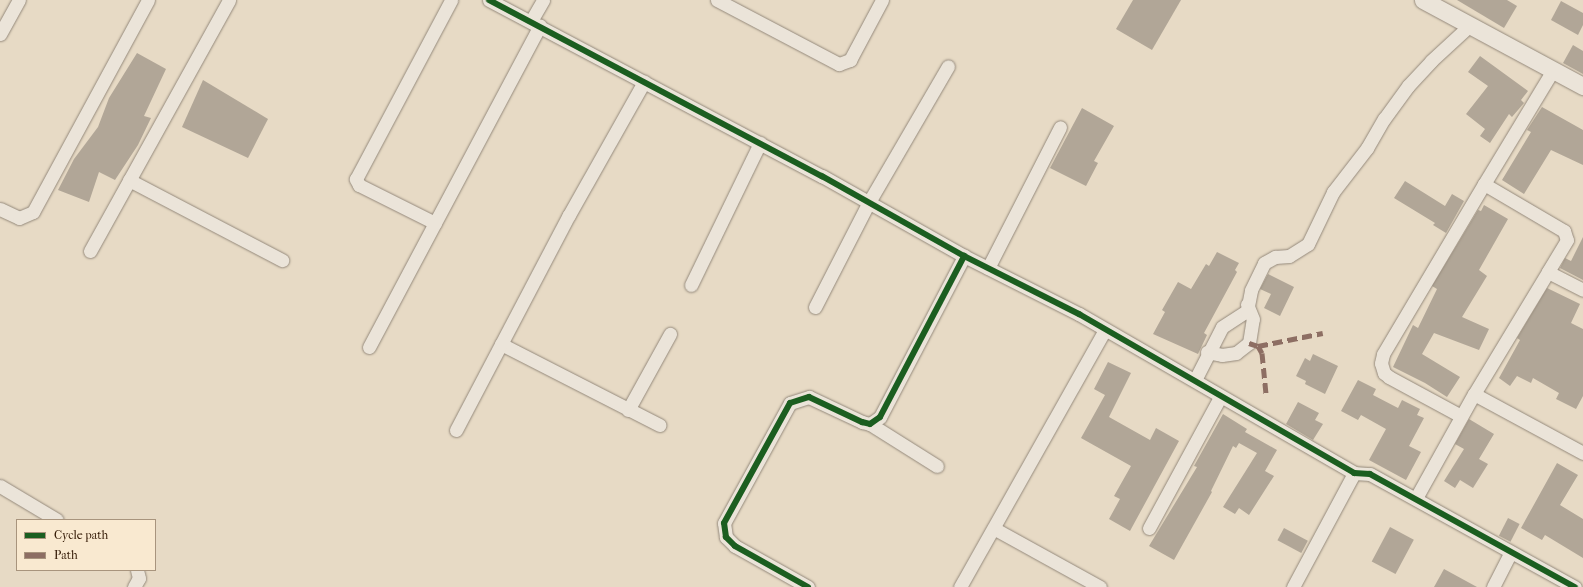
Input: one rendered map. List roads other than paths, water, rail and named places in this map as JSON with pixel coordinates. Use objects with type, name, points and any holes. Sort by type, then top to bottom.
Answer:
[{"type":"street","points":[[0,34],[19,0]]},
{"type":"street","points":[[0,209],[19,218],[33,212],[148,0]]},
{"type":"street","points":[[90,251],[229,0]]},
{"type":"street","points":[[434,224],[359,186],[356,179],[451,0]]},
{"type":"street","points":[[489,0],[536,23],[869,202],[964,256],[1105,330],[1195,380],[1220,397],[1354,473],[1370,474],[1575,587]]},
{"type":"street","points":[[369,346],[434,224],[536,23],[543,0]]},
{"type":"street","points":[[717,0],[839,64],[850,60],[882,0]]},
{"type":"street","points":[[1423,0],[1583,86]]},
{"type":"street","points":[[1195,380],[1207,352],[1222,327],[1247,311],[1247,304],[1264,263],[1275,257],[1289,256],[1308,244],[1333,192],[1367,148],[1384,119],[1408,86],[1431,61],[1469,26]]},
{"type":"street","points":[[814,307],[869,202],[948,66]]},
{"type":"street","points":[[1461,416],[1389,377],[1384,373],[1380,363],[1383,354],[1552,70]]},
{"type":"street","points":[[456,430],[501,344],[644,82]]},
{"type":"street","points":[[988,268],[1060,127]]},
{"type":"street","points":[[691,285],[760,143]]},
{"type":"street","points":[[129,180],[282,260]]},
{"type":"street","points":[[1416,498],[1461,416],[1567,240],[1564,231],[1484,184]]},
{"type":"street","points":[[870,424],[880,417],[964,256]]},
{"type":"street","points":[[1548,272],[1583,290]]},
{"type":"street","points":[[1207,352],[1222,355],[1236,353],[1249,343],[1253,319],[1247,304]]},
{"type":"street","points":[[960,587],[995,529],[1105,330]]},
{"type":"street","points":[[628,410],[670,334]]},
{"type":"street","points":[[501,344],[659,426]]},
{"type":"street","points":[[1474,394],[1583,453]]},
{"type":"street","points":[[808,587],[735,546],[726,537],[724,523],[790,403],[809,396],[870,424],[937,466]]},
{"type":"street","points":[[1149,528],[1220,397]]},
{"type":"street","points":[[1293,587],[1354,473]]},
{"type":"street","points":[[0,486],[55,519]]},
{"type":"street","points":[[995,529],[1100,587]]},
{"type":"street","points":[[1493,587],[1511,552]]},
{"type":"street","points":[[134,587],[139,578],[136,571]]}]
